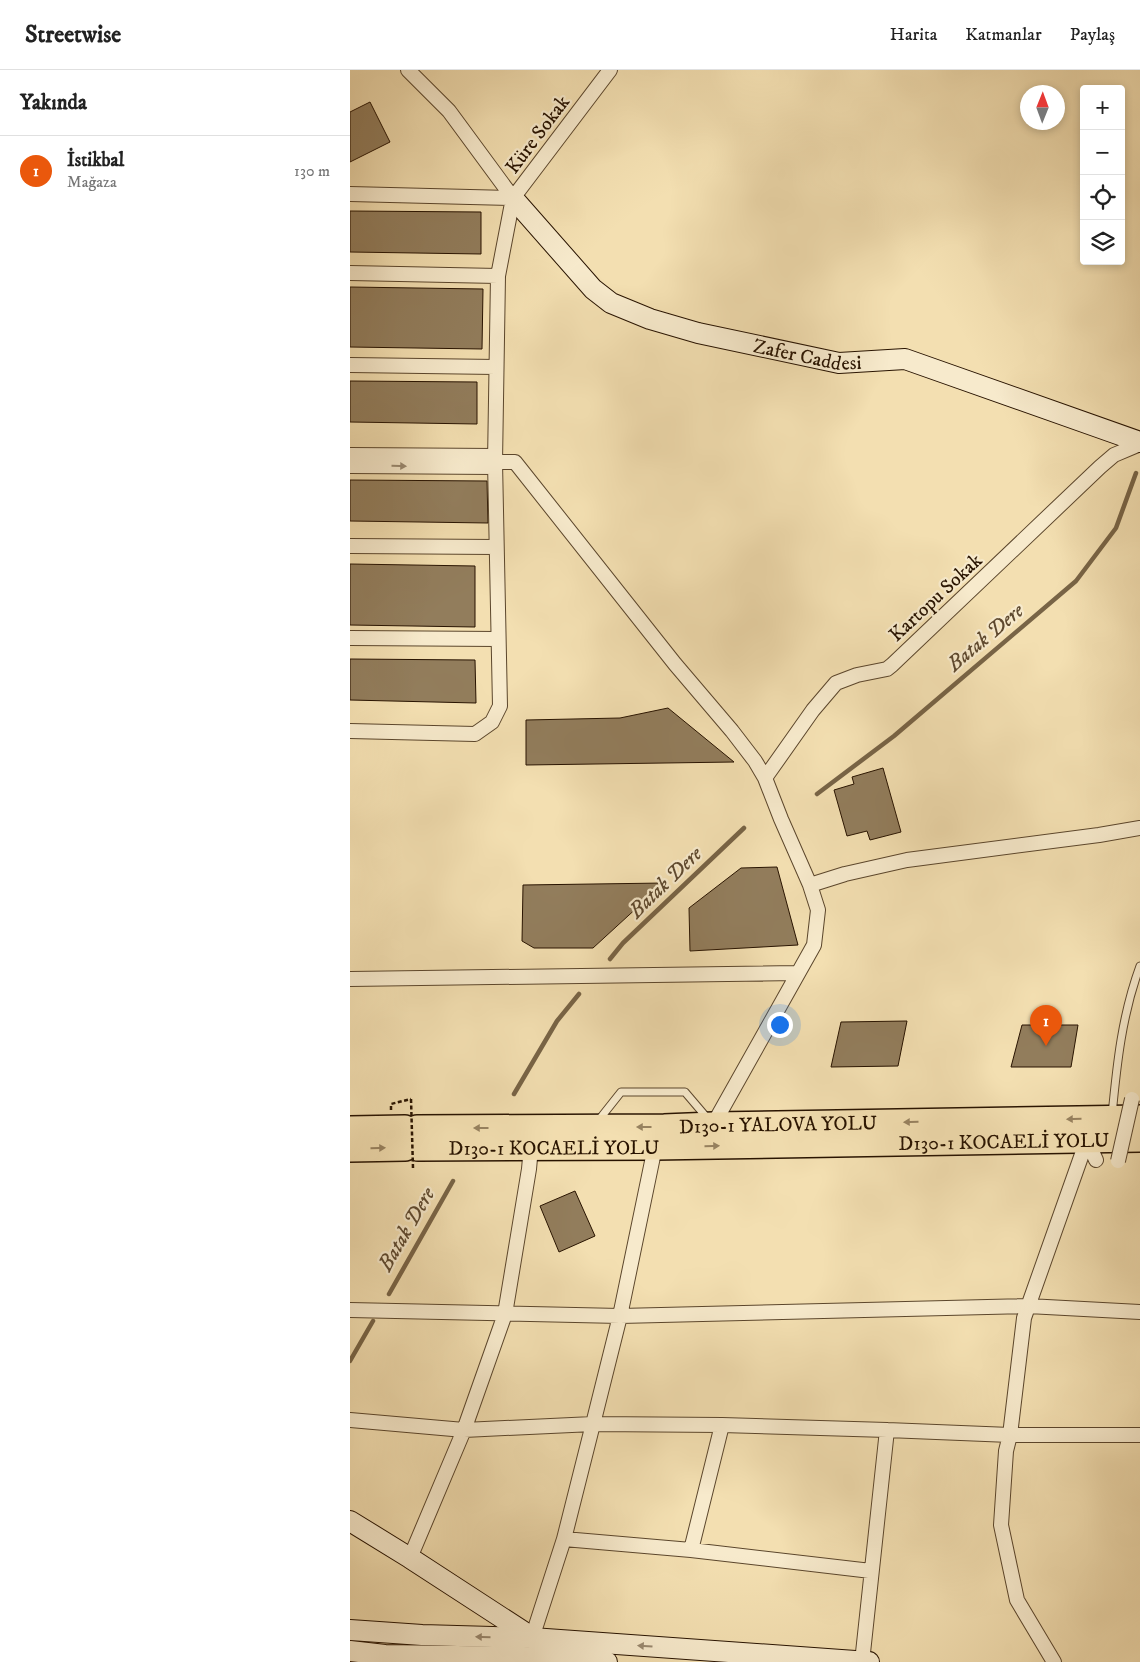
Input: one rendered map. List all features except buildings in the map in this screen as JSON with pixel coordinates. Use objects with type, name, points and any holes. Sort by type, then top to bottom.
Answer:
[{"type":"highway","name":"D130-1 YALOVA YOLU","points":[[350,1129],[410,1139],[593,1127],[1112,1118],[1136,1108]]},
{"type":"highway","name":"D130-1 KOCAELİ YOLU","points":[[350,1149],[410,1139],[531,1148],[1092,1150],[1140,1139]]},
{"type":"street","points":[[350,730],[476,734],[492,722],[500,706],[495,462],[498,276],[514,198],[449,111],[408,70]]},
{"type":"street","name":"Küre Sokak","points":[[514,198],[610,70]]},
{"type":"street","points":[[350,194],[514,198]]},
{"type":"street","name":"Zafer Caddesi","points":[[514,198],[593,289],[611,302],[650,319],[698,333],[839,363],[905,359],[1140,443]]},
{"type":"street","points":[[350,273],[498,276]]},
{"type":"street","points":[[350,365],[496,367]]},
{"type":"street","name":"Kartopu Sokak","points":[[765,778],[813,710],[836,683],[857,675],[886,669],[892,665],[1100,467],[1114,455],[1140,443]]},
{"type":"street","points":[[350,455],[495,462]]},
{"type":"street","points":[[350,466],[515,462],[675,664],[739,739],[765,778],[781,820],[810,885],[818,910],[814,945],[713,1125]]},
{"type":"street","points":[[350,546],[496,547]]},
{"type":"street","points":[[350,638],[498,639]]},
{"type":"street","points":[[810,885],[845,874],[907,860],[1140,828]]},
{"type":"street","points":[[350,979],[798,973]]},
{"type":"street","points":[[1118,1161],[1136,1108]]},
{"type":"street","points":[[532,1638],[564,1539],[593,1424],[620,1316],[655,1147]]},
{"type":"street","points":[[410,1558],[464,1430],[505,1314],[531,1148]]},
{"type":"street","points":[[1054,1662],[1017,1600],[1001,1525],[1006,1452],[1010,1436],[1024,1318],[1092,1150]]},
{"type":"street","points":[[350,1310],[620,1316],[1028,1306],[1140,1312]]},
{"type":"street","points":[[350,1420],[464,1430],[593,1424],[722,1425],[1010,1436],[1140,1435]]},
{"type":"street","points":[[691,1550],[722,1425]]},
{"type":"street","points":[[862,1662],[887,1430]]},
{"type":"street","points":[[350,1521],[568,1661]]},
{"type":"street","points":[[564,1539],[691,1550],[871,1571]]},
{"type":"street","points":[[350,1630],[422,1635],[532,1638],[868,1662]]},
{"type":"street","points":[[350,1651],[383,1658],[607,1662]]},
{"type":"lane","points":[[1112,1118],[1117,1059],[1128,1001],[1140,966]]},
{"type":"lane","points":[[593,1127],[621,1092],[686,1092],[713,1125]]},
{"type":"path","points":[[411,1099],[410,1139],[391,1110],[391,1104],[411,1099]]},
{"type":"waterway","name":"Batak Dere","points":[[817,794],[894,736],[1076,581],[1116,528],[1136,473]]},
{"type":"waterway","name":"Batak Dere","points":[[610,959],[623,943],[744,828]]},
{"type":"waterway","name":"Batak Dere","points":[[514,1094],[557,1021],[579,994]]},
{"type":"waterway","name":"Batak Dere","points":[[389,1294],[453,1181]]},
{"type":"waterway","name":"Batak Dere","points":[[350,1361],[373,1321]]},
{"type":"place","name":"İstikbal","points":[[1046,1046]]}]
